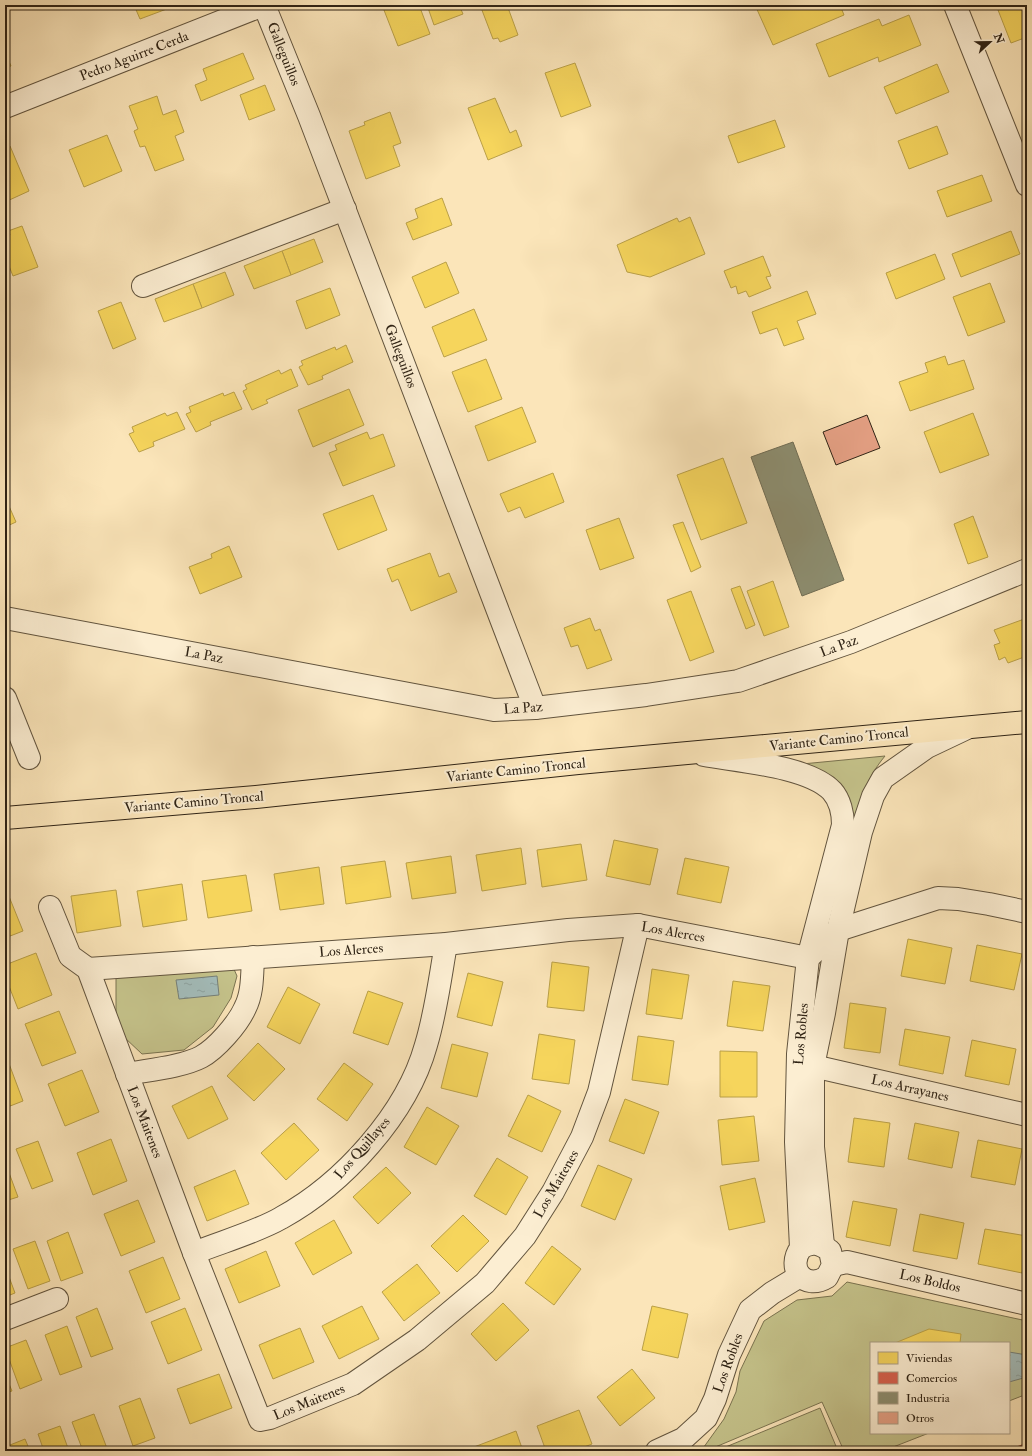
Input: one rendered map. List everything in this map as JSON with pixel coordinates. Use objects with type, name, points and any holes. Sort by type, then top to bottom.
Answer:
[{"type":"main road","name":"Variante Camino Troncal","points":[[5,818],[256,797],[578,763],[693,754],[971,726],[1027,722]]},
{"type":"street","name":"Pedro Aguirre Cerda","points":[[5,107],[264,5]]},
{"type":"street","name":"Galleguillos","points":[[264,5],[345,209],[535,708]]},
{"type":"street","points":[[955,5],[1025,174]]},
{"type":"street","points":[[143,286],[345,209]]},
{"type":"street","name":"La Paz","points":[[5,618],[494,710],[535,708],[646,695],[738,681],[851,642],[1027,570]]},
{"type":"street","points":[[5,698],[29,758]]},
{"type":"street","name":"Los Robles","points":[[657,1451],[683,1439],[706,1418],[715,1399],[729,1355],[750,1310],[772,1293],[800,1276],[794,1261],[801,1248],[796,1142],[805,1060],[808,958],[852,829],[883,778],[927,747],[971,726]]},
{"type":"street","name":"Los Robles","points":[[693,754],[760,764],[795,772],[822,783],[832,792],[852,829],[838,930],[824,1013],[805,1060],[823,1245],[830,1251],[833,1265]]},
{"type":"street","points":[[808,958],[838,930],[938,898],[958,899],[1027,912]]},
{"type":"street","points":[[50,907],[70,956],[88,969]]},
{"type":"street","name":"Los Alerces","points":[[88,969],[446,944],[568,930],[638,924],[808,958]]},
{"type":"street","name":"Los Maitenes","points":[[88,969],[194,1253],[260,1420],[270,1418],[353,1384],[418,1340],[485,1282],[525,1236],[553,1192],[582,1137],[599,1092],[638,924]]},
{"type":"street","name":"Los Quillayes","points":[[194,1253],[280,1219],[309,1202],[332,1183],[366,1148],[387,1121],[409,1088],[426,1046],[446,944]]},
{"type":"street","points":[[127,1074],[169,1066],[201,1057],[219,1043],[246,1008],[251,985],[254,957]]},
{"type":"street","name":"Los Arrayanes","points":[[805,1060],[1027,1115]]},
{"type":"street","points":[[801,1248],[811,1243],[823,1245]]},
{"type":"street","name":"Los Boldos","points":[[833,1265],[847,1262],[1027,1304]]},
{"type":"street","points":[[800,1276],[806,1281],[821,1281],[831,1272],[833,1265]]},
{"type":"street","points":[[5,1319],[57,1299]]},
{"type":"shaded area","points":[[885,756],[869,779],[855,822],[802,764]]},
{"type":"shaded area","points":[[233,967],[237,976],[231,998],[213,1027],[184,1050],[142,1054],[124,1037],[116,1013],[116,974]]},
{"type":"shaded area","points":[[847,1282],[1027,1321],[1027,1394],[1010,1401],[1010,1342],[870,1342],[870,1434],[926,1434],[883,1451],[844,1451],[822,1402],[706,1451],[701,1451],[724,1419],[736,1392],[740,1371],[764,1321],[797,1300],[832,1296]]},
{"type":"shaded area","points":[[820,1408],[838,1451],[716,1451]]},
{"type":"water","points":[[217,976],[219,995],[179,999],[176,980]]},
{"type":"water","points":[[1010,1352],[1027,1355],[1027,1377],[1010,1382]]},
{"type":"building: Viviendas","points":[[134,5],[171,5],[172,7],[140,19]]},
{"type":"building: Viviendas","points":[[382,5],[419,5],[430,34],[398,46]]},
{"type":"building: Viviendas","points":[[427,5],[459,5],[463,14],[434,25]]},
{"type":"building: Viviendas","points":[[480,5],[507,5],[518,35],[500,42],[498,38],[493,39]]},
{"type":"building: Viviendas","points":[[755,5],[840,5],[844,15],[773,45]]},
{"type":"building: Viviendas","points":[[1009,5],[1027,5],[1027,37],[1011,43],[998,10]]},
{"type":"building: Viviendas","points":[[909,15],[921,45],[879,62],[878,57],[829,77],[816,44],[879,19],[882,26]]},
{"type":"building: Viviendas","points":[[5,52],[11,66],[5,68]]},
{"type":"building: Viviendas","points":[[243,53],[254,79],[201,101],[195,85],[207,80],[203,69]]},
{"type":"building: Viviendas","points":[[575,63],[591,106],[561,117],[545,73]]},
{"type":"building: Viviendas","points":[[937,64],[949,92],[896,114],[884,87]]},
{"type":"building: Viviendas","points":[[265,85],[275,110],[249,120],[240,95]]},
{"type":"building: Viviendas","points":[[157,96],[163,115],[176,110],[184,132],[175,136],[184,160],[155,171],[145,146],[140,147],[134,131],[138,129],[129,106]]},
{"type":"building: Viviendas","points":[[495,98],[510,133],[516,130],[522,146],[488,160],[468,108]]},
{"type":"building: Viviendas","points":[[390,112],[401,143],[393,146],[400,166],[366,179],[349,131],[365,125],[364,122]]},
{"type":"building: Viviendas","points":[[775,120],[785,147],[738,163],[728,136]]},
{"type":"building: Viviendas","points":[[937,126],[948,154],[909,169],[898,141]]},
{"type":"building: Viviendas","points":[[107,135],[122,171],[84,187],[69,150]]},
{"type":"building: Viviendas","points":[[10,146],[29,191],[5,202],[5,148]]},
{"type":"building: Viviendas","points":[[982,175],[992,201],[947,217],[937,191]]},
{"type":"building: Viviendas","points":[[442,198],[452,225],[413,240],[406,223],[418,218],[415,209]]},
{"type":"building: Viviendas","points":[[690,217],[705,254],[650,277],[627,272],[617,245],[677,218],[679,222]]},
{"type":"building: Viviendas","points":[[22,226],[38,267],[13,276],[5,256],[5,237],[10,235],[8,231]]},
{"type":"building: Viviendas","points":[[1011,231],[1020,254],[961,277],[952,254]]},
{"type":"building: Viviendas","points":[[314,239],[323,262],[291,275],[282,251]]},
{"type":"building: Viviendas","points":[[282,251],[291,275],[254,289],[244,266]]},
{"type":"building: Viviendas","points":[[935,254],[945,279],[896,299],[886,273]]},
{"type":"building: Viviendas","points":[[763,256],[771,276],[766,277],[771,288],[749,297],[746,291],[738,294],[736,286],[731,288],[724,271]]},
{"type":"building: Viviendas","points":[[446,262],[459,293],[425,308],[412,277]]},
{"type":"building: Viviendas","points":[[225,272],[234,295],[202,308],[193,284]]},
{"type":"building: Viviendas","points":[[990,283],[1005,322],[968,336],[953,297]]},
{"type":"building: Viviendas","points":[[193,284],[202,308],[164,322],[155,299]]},
{"type":"building: Viviendas","points":[[330,288],[340,315],[306,329],[296,301]]},
{"type":"building: Viviendas","points":[[807,291],[816,314],[797,321],[804,339],[784,346],[777,328],[760,334],[752,312]]},
{"type":"building: Viviendas","points":[[121,302],[136,339],[113,349],[98,311]]},
{"type":"building: Viviendas","points":[[474,309],[487,340],[444,357],[432,327]]},
{"type":"building: Viviendas","points":[[346,345],[353,362],[322,376],[323,379],[308,385],[299,367],[303,365],[301,361],[335,347],[336,350]]},
{"type":"building: Viviendas","points":[[945,356],[948,365],[964,360],[974,389],[910,411],[899,382],[928,372],[925,363]]},
{"type":"building: Viviendas","points":[[486,359],[502,399],[468,412],[452,372]]},
{"type":"building: Viviendas","points":[[291,369],[298,386],[266,400],[268,403],[252,410],[243,391],[247,389],[245,385],[279,370],[281,374]]},
{"type":"building: Viviendas","points":[[349,389],[364,425],[313,447],[298,410]]},
{"type":"building: Viviendas","points":[[234,392],[242,409],[210,422],[211,425],[196,432],[186,414],[191,412],[189,407],[223,393],[224,396]]},
{"type":"building: Viviendas","points":[[522,407],[536,442],[488,461],[475,426]]},
{"type":"building: Viviendas","points":[[177,412],[185,429],[153,442],[154,446],[139,452],[129,434],[134,432],[132,427],[165,413],[167,416]]},
{"type":"building: Viviendas","points":[[973,413],[989,455],[940,473],[924,432]]},
{"type":"building: Viviendas","points":[[367,432],[370,439],[383,434],[395,466],[343,486],[329,453],[337,450],[335,445]]},
{"type":"building: Viviendas","points":[[723,458],[747,523],[701,540],[677,475]]},
{"type":"building: Viviendas","points":[[553,473],[564,502],[525,518],[520,507],[508,512],[500,494]]},
{"type":"building: Viviendas","points":[[373,495],[387,530],[338,550],[323,514]]},
{"type":"building: Viviendas","points":[[5,497],[16,522],[5,527]]},
{"type":"building: Viviendas","points":[[973,516],[988,557],[968,564],[954,524]]},
{"type":"building: Viviendas","points":[[619,518],[634,558],[600,570],[586,530]]},
{"type":"building: Viviendas","points":[[683,522],[701,567],[691,572],[673,525]]},
{"type":"building: Viviendas","points":[[229,546],[242,577],[200,594],[189,567],[212,558],[211,554]]},
{"type":"building: Viviendas","points":[[430,553],[439,577],[449,573],[457,592],[411,611],[398,579],[392,582],[387,569]]},
{"type":"building: Viviendas","points":[[773,581],[789,627],[764,636],[747,591]]},
{"type":"building: Viviendas","points":[[740,586],[755,625],[746,629],[731,589]]},
{"type":"building: Viviendas","points":[[691,591],[714,652],[690,661],[667,600]]},
{"type":"building: Viviendas","points":[[590,618],[595,631],[600,629],[612,660],[587,669],[578,645],[571,647],[564,628]]},
{"type":"building: Viviendas","points":[[1027,618],[1027,656],[1008,663],[1005,657],[999,660],[994,645],[1000,643],[994,630]]},
{"type":"building: Viviendas","points":[[614,840],[658,849],[650,885],[606,876]]},
{"type":"building: Viviendas","points":[[581,844],[587,880],[542,887],[537,850]]},
{"type":"building: Viviendas","points":[[521,848],[526,884],[482,891],[476,855]]},
{"type":"building: Viviendas","points":[[451,856],[456,893],[412,899],[406,863]]},
{"type":"building: Viviendas","points":[[685,858],[729,867],[721,903],[677,894]]},
{"type":"building: Viviendas","points":[[385,861],[391,897],[346,904],[341,867]]},
{"type":"building: Viviendas","points":[[319,867],[324,904],[280,910],[274,874]]},
{"type":"building: Viviendas","points":[[246,875],[252,911],[208,918],[202,881]]},
{"type":"building: Viviendas","points":[[182,884],[187,920],[143,927],[137,891]]},
{"type":"building: Viviendas","points":[[6,889],[23,931],[5,938],[5,890]]},
{"type":"building: Viviendas","points":[[116,890],[121,926],[77,933],[71,896]]},
{"type":"building: Viviendas","points":[[908,939],[952,948],[945,984],[901,976]]},
{"type":"building: Viviendas","points":[[977,945],[1022,954],[1014,990],[970,981]]},
{"type":"building: Viviendas","points":[[36,953],[52,995],[18,1009],[5,976],[5,965]]},
{"type":"building: Viviendas","points":[[552,962],[589,967],[584,1011],[547,1007]]},
{"type":"building: Viviendas","points":[[652,969],[689,975],[682,1019],[646,1014]]},
{"type":"building: Viviendas","points":[[468,973],[503,982],[492,1026],[457,1017]]},
{"type":"building: Viviendas","points":[[733,981],[770,986],[763,1031],[727,1026]]},
{"type":"building: Viviendas","points":[[288,987],[320,1004],[300,1044],[267,1027]]},
{"type":"building: Viviendas","points":[[368,991],[403,1003],[388,1045],[353,1033]]},
{"type":"building: Viviendas","points":[[850,1003],[886,1008],[880,1053],[844,1048]]},
{"type":"building: Viviendas","points":[[59,1011],[76,1053],[42,1066],[25,1024]]},
{"type":"building: Viviendas","points":[[905,1029],[950,1037],[943,1074],[899,1065]]},
{"type":"building: Viviendas","points":[[539,1034],[575,1040],[569,1084],[532,1079]]},
{"type":"building: Viviendas","points":[[638,1036],[674,1041],[668,1085],[632,1080]]},
{"type":"building: Viviendas","points":[[972,1040],[1016,1049],[1009,1085],[965,1076]]},
{"type":"building: Viviendas","points":[[258,1043],[285,1069],[254,1101],[227,1076]]},
{"type":"building: Viviendas","points":[[452,1044],[488,1053],[477,1097],[441,1088]]},
{"type":"building: Viviendas","points":[[720,1051],[757,1052],[757,1097],[720,1097]]},
{"type":"building: Viviendas","points":[[8,1061],[23,1101],[5,1108],[5,1062]]},
{"type":"building: Viviendas","points":[[344,1063],[373,1084],[347,1121],[317,1099]]},
{"type":"building: Viviendas","points":[[82,1070],[99,1112],[65,1126],[48,1084]]},
{"type":"building: Viviendas","points":[[212,1086],[228,1119],[188,1139],[172,1106]]},
{"type":"building: Viviendas","points":[[528,1095],[561,1111],[542,1152],[508,1136]]},
{"type":"building: Viviendas","points":[[625,1099],[659,1112],[644,1154],[609,1141]]},
{"type":"building: Viviendas","points":[[427,1107],[459,1126],[436,1165],[404,1147]]},
{"type":"building: Viviendas","points":[[754,1116],[759,1161],[722,1165],[718,1120]]},
{"type":"building: Viviendas","points":[[854,1118],[890,1123],[884,1167],[848,1162]]},
{"type":"building: Viviendas","points":[[294,1123],[319,1150],[286,1180],[261,1153]]},
{"type":"building: Viviendas","points":[[915,1123],[959,1132],[952,1168],[908,1159]]},
{"type":"building: Viviendas","points":[[111,1139],[127,1181],[93,1195],[77,1153]]},
{"type":"building: Viviendas","points":[[978,1140],[1022,1149],[1015,1185],[971,1177]]},
{"type":"building: Viviendas","points":[[38,1141],[53,1181],[32,1189],[16,1149]]},
{"type":"building: Viviendas","points":[[497,1158],[528,1177],[506,1215],[474,1196]]},
{"type":"building: Viviendas","points":[[5,1162],[18,1197],[5,1201]]},
{"type":"building: Viviendas","points":[[598,1165],[632,1179],[615,1220],[581,1206]]},
{"type":"building: Viviendas","points":[[386,1167],[411,1193],[378,1224],[353,1197]]},
{"type":"building: Viviendas","points":[[235,1170],[249,1204],[207,1221],[194,1187]]},
{"type":"building: Viviendas","points":[[755,1178],[765,1222],[729,1230],[720,1186]]},
{"type":"building: Viviendas","points":[[138,1200],[155,1242],[121,1256],[104,1214]]},
{"type":"building: Viviendas","points":[[853,1201],[897,1209],[890,1246],[846,1237]]},
{"type":"building: Viviendas","points":[[920,1214],[964,1223],[957,1259],[913,1251]]},
{"type":"building: Viviendas","points":[[463,1215],[489,1241],[457,1272],[431,1246]]},
{"type":"building: Viviendas","points":[[334,1220],[352,1253],[313,1275],[295,1243]]},
{"type":"building: Viviendas","points":[[985,1229],[1027,1236],[1027,1249],[1022,1273],[978,1264]]},
{"type":"building: Viviendas","points":[[68,1232],[83,1273],[61,1281],[47,1241]]},
{"type":"building: Viviendas","points":[[35,1241],[50,1281],[28,1289],[13,1249]]},
{"type":"building: Viviendas","points":[[552,1246],[581,1269],[554,1305],[525,1283]]},
{"type":"building: Viviendas","points":[[266,1251],[280,1286],[239,1303],[225,1269]]},
{"type":"building: Viviendas","points":[[163,1257],[180,1299],[146,1313],[129,1271]]},
{"type":"building: Viviendas","points":[[417,1264],[440,1293],[404,1321],[382,1292]]},
{"type":"building: Viviendas","points":[[5,1266],[15,1293],[5,1297]]},
{"type":"building: Viviendas","points":[[503,1303],[529,1330],[496,1361],[471,1334]]},
{"type":"building: Viviendas","points":[[362,1306],[379,1339],[339,1359],[322,1326]]},
{"type":"building: Viviendas","points":[[652,1306],[688,1314],[678,1358],[642,1350]]},
{"type":"building: Viviendas","points":[[97,1308],[113,1349],[91,1357],[76,1317]]},
{"type":"building: Viviendas","points":[[185,1308],[202,1350],[168,1364],[151,1322]]},
{"type":"building: Viviendas","points":[[67,1326],[82,1367],[60,1375],[45,1335]]},
{"type":"building: Viviendas","points":[[300,1328],[314,1362],[273,1379],[259,1345]]},
{"type":"building: Viviendas","points":[[929,1329],[961,1334],[960,1342],[897,1342]]},
{"type":"building: Viviendas","points":[[26,1340],[42,1380],[20,1389],[5,1348]]},
{"type":"building: Viviendas","points":[[632,1369],[655,1398],[620,1426],[597,1397]]},
{"type":"building: Viviendas","points":[[5,1374],[12,1391],[5,1393]]},
{"type":"building: Viviendas","points":[[219,1374],[232,1408],[190,1424],[177,1389]]},
{"type":"building: Viviendas","points":[[140,1398],[155,1438],[133,1446],[119,1406]]},
{"type":"building: Viviendas","points":[[579,1410],[592,1444],[574,1451],[546,1451],[537,1426]]},
{"type":"building: Viviendas","points":[[94,1414],[108,1451],[83,1451],[72,1422]]},
{"type":"building: Viviendas","points":[[60,1426],[69,1451],[44,1451],[38,1434]]},
{"type":"building: Viviendas","points":[[516,1431],[523,1451],[476,1451],[474,1447]]},
{"type":"building: Viviendas","points":[[25,1439],[30,1451],[5,1451],[5,1447]]},
{"type":"building: Comercios","points":[[1027,1443],[1027,1451],[1006,1451]]},
{"type":"building: Industria","points":[[793,442],[844,580],[802,596],[751,457]]},
{"type":"building: Otros","points":[[867,415],[880,448],[836,465],[823,432]]}]
